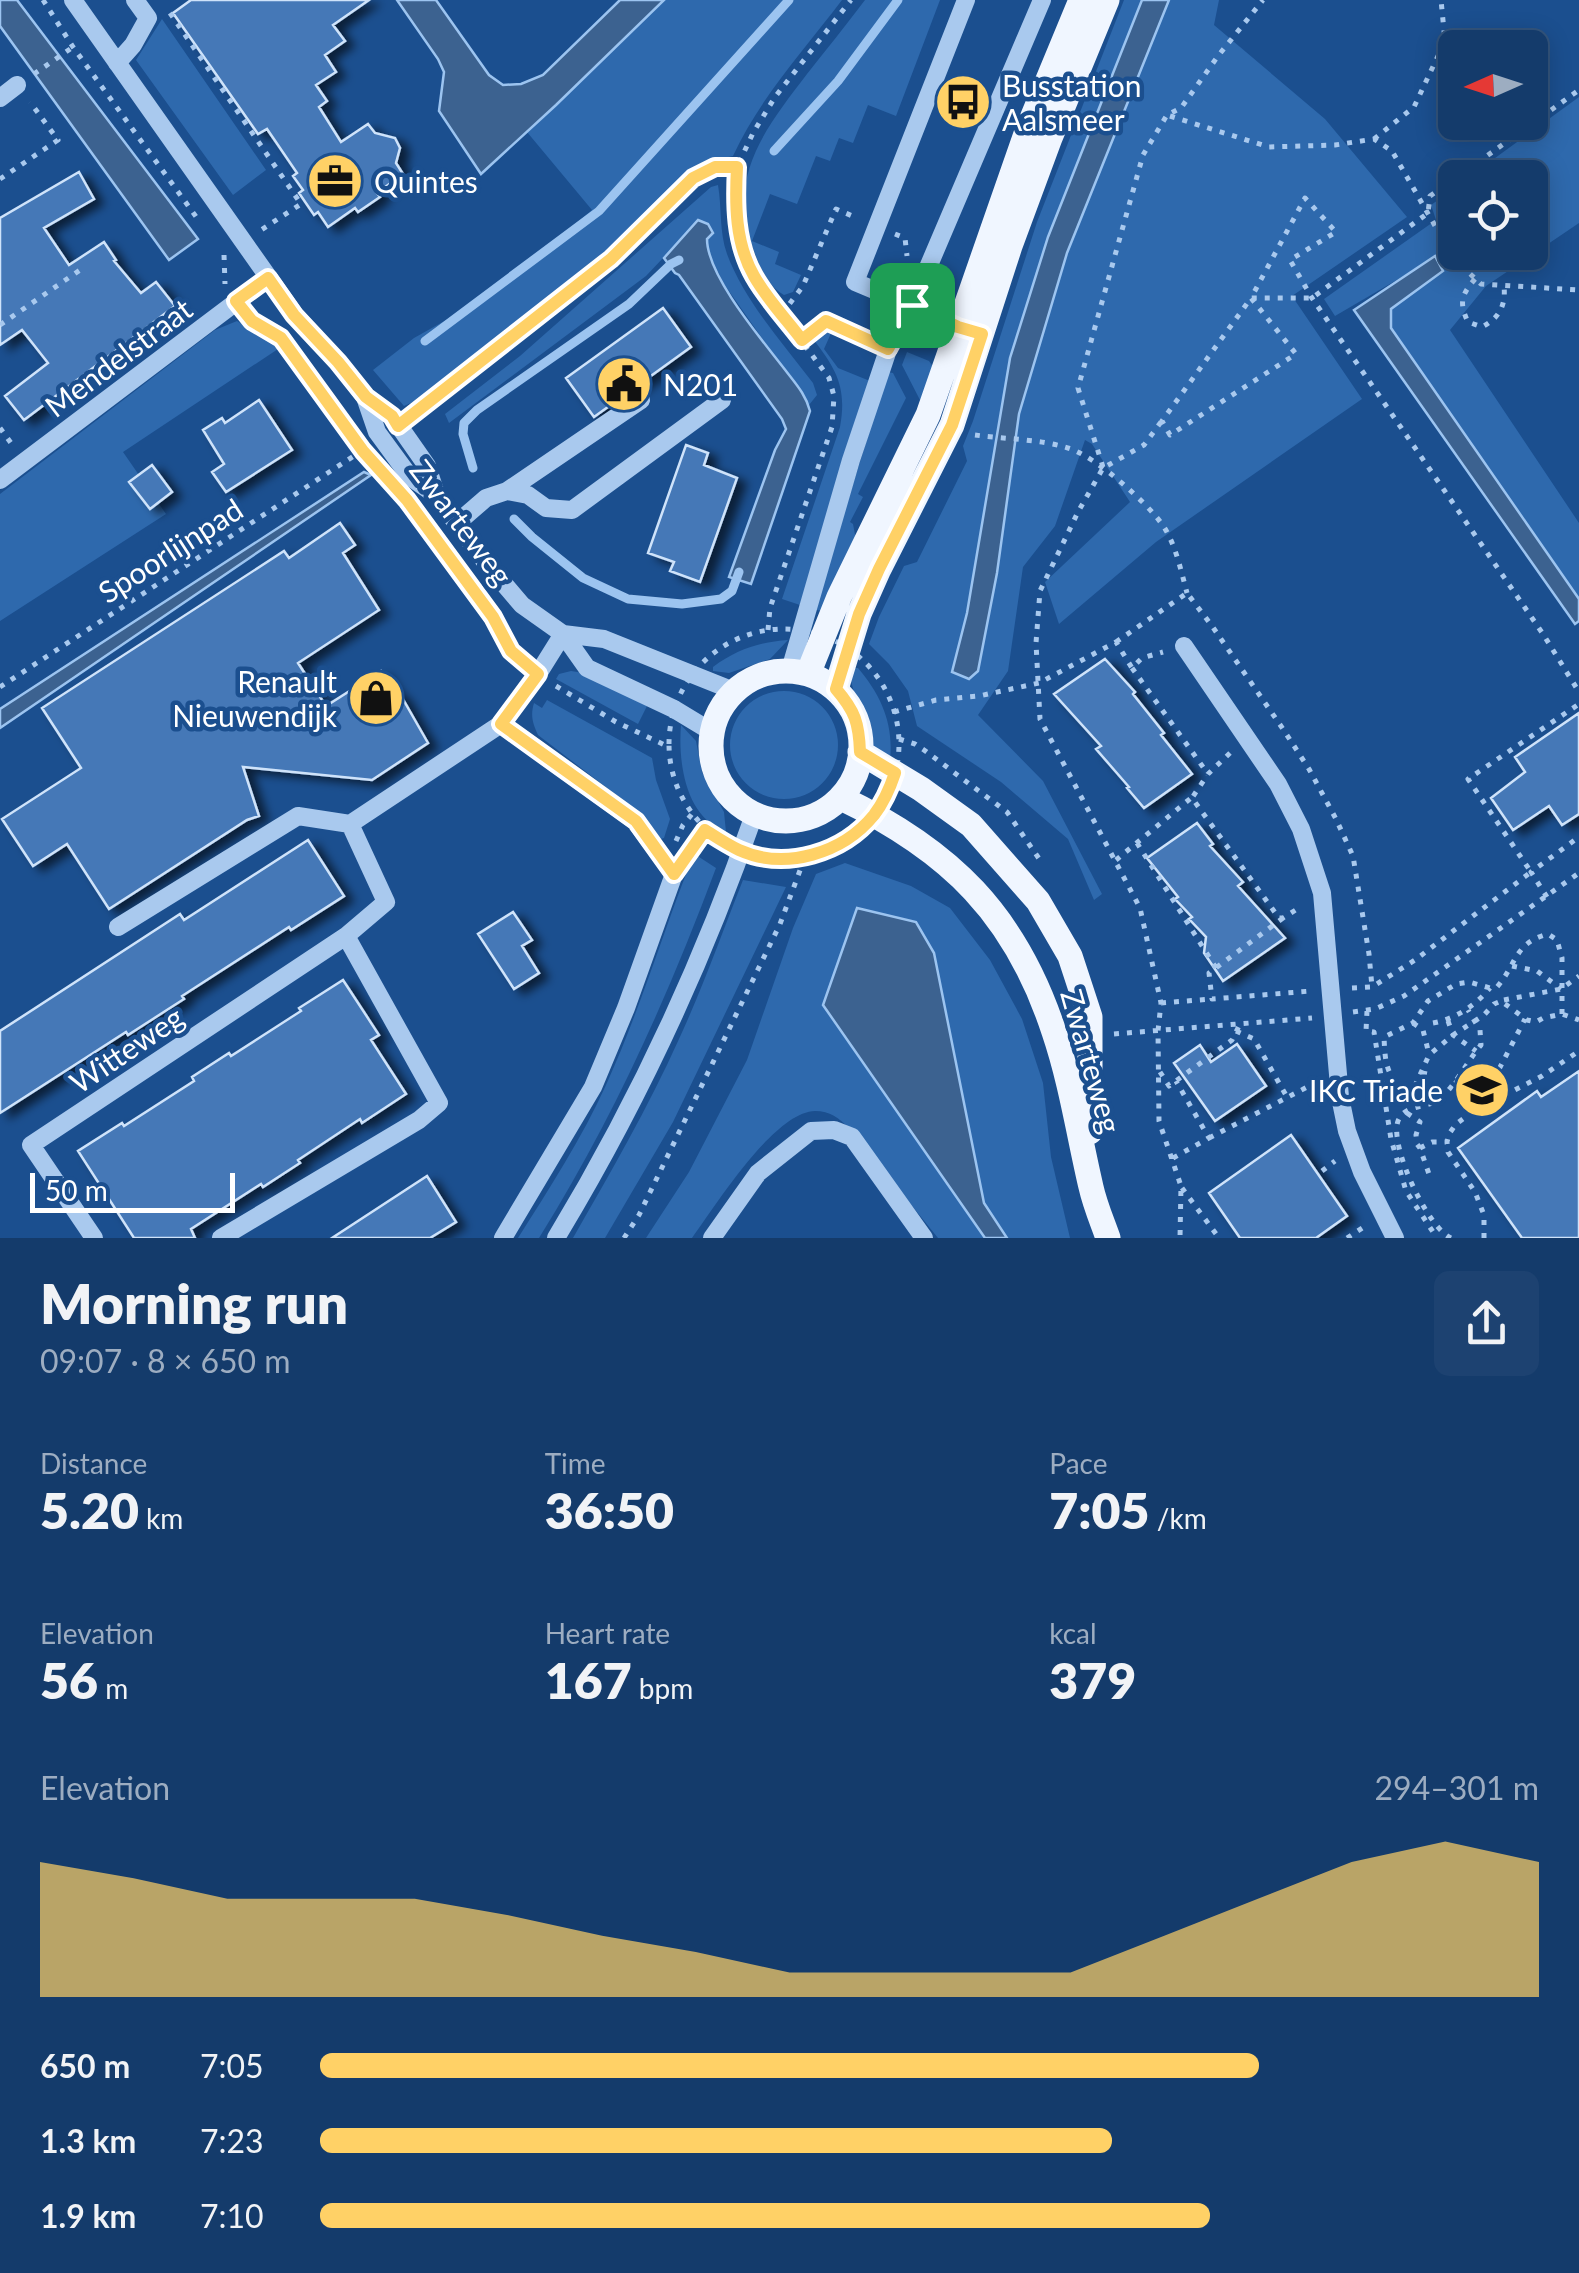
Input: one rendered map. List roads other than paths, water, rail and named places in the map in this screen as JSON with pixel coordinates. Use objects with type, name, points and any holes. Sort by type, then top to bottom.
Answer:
[{"type":"main road","points":[[836,689],[859,614],[952,425],[970,330],[1028,128],[1081,0]]},
{"type":"main road","points":[[798,672],[970,330],[1023,210],[1106,0]]},
{"type":"main road","points":[[779,670],[821,678],[836,689],[851,706],[860,728],[855,776],[840,798],[814,816],[792,821],[754,815],[731,798],[718,778],[711,756],[712,732],[720,710],[734,691],[754,677],[779,670]]},
{"type":"main road","name":"Zwarteweg","points":[[860,752],[972,825],[1038,901],[1070,956],[1090,1017],[1092,1192]]},
{"type":"main road","name":"Zwarteweg","points":[[840,798],[875,814],[931,850],[998,916],[1032,973],[1055,1033],[1092,1192],[1108,1238]]},
{"type":"street","name":"Zwarteweg","points":[[73,0],[294,315],[366,397],[392,416],[427,466],[437,497],[522,604],[563,634],[587,668],[712,732]]},
{"type":"street","points":[[117,62],[133,46],[148,18],[136,0]]},
{"type":"street","points":[[966,0],[855,282],[970,330]]},
{"type":"street","points":[[798,672],[851,460],[888,349],[912,305],[1042,0]]},
{"type":"street","points":[[0,98],[22,82]]},
{"type":"street","name":"Mendelstraat","points":[[0,480],[268,278]]},
{"type":"street","name":"Zwarteweg","points":[[366,397],[378,432],[410,477],[437,497]]},
{"type":"street","points":[[456,524],[486,498],[507,492],[641,400]]},
{"type":"street","points":[[507,492],[528,494],[546,508],[572,510],[722,400]]},
{"type":"street","name":"Zwarteweg","points":[[563,634],[604,639],[734,691]]},
{"type":"street","points":[[118,927],[298,816],[350,824],[501,724],[563,634]]},
{"type":"street","points":[[1184,646],[1278,784],[1301,829],[1322,893],[1340,1096],[1347,1132],[1394,1238]]},
{"type":"street","points":[[501,724],[636,821],[674,874],[593,1087],[503,1238]]},
{"type":"street","points":[[556,1238],[648,1074],[754,815]]},
{"type":"street","name":"Witteweg","points":[[94,1238],[30,1145],[346,936],[386,902],[350,824]]},
{"type":"street","points":[[221,1238],[419,1120],[438,1102],[346,936]]},
{"type":"street","points":[[712,1238],[758,1173],[811,1131],[834,1130],[852,1138],[924,1238]]},
{"type":"waterway","points":[[425,341],[599,211],[789,0]]},
{"type":"waterway","points":[[774,151],[838,81],[898,0]]},
{"type":"waterway","points":[[473,468],[463,434],[464,423],[629,304],[679,260]]},
{"type":"waterway","points":[[514,519],[583,578],[628,599],[682,604],[721,599],[732,591],[739,572]]},
{"type":"place","name":"Busstation Aalsmeer","points":[[963,102]]},
{"type":"place","name":"Quintes","points":[[335,181]]},
{"type":"place","name":"N201","points":[[624,384]]},
{"type":"place","name":"Renault Nieuwendijk","points":[[376,698]]},
{"type":"place","name":"IKC Triade","points":[[1482,1090]]}]
